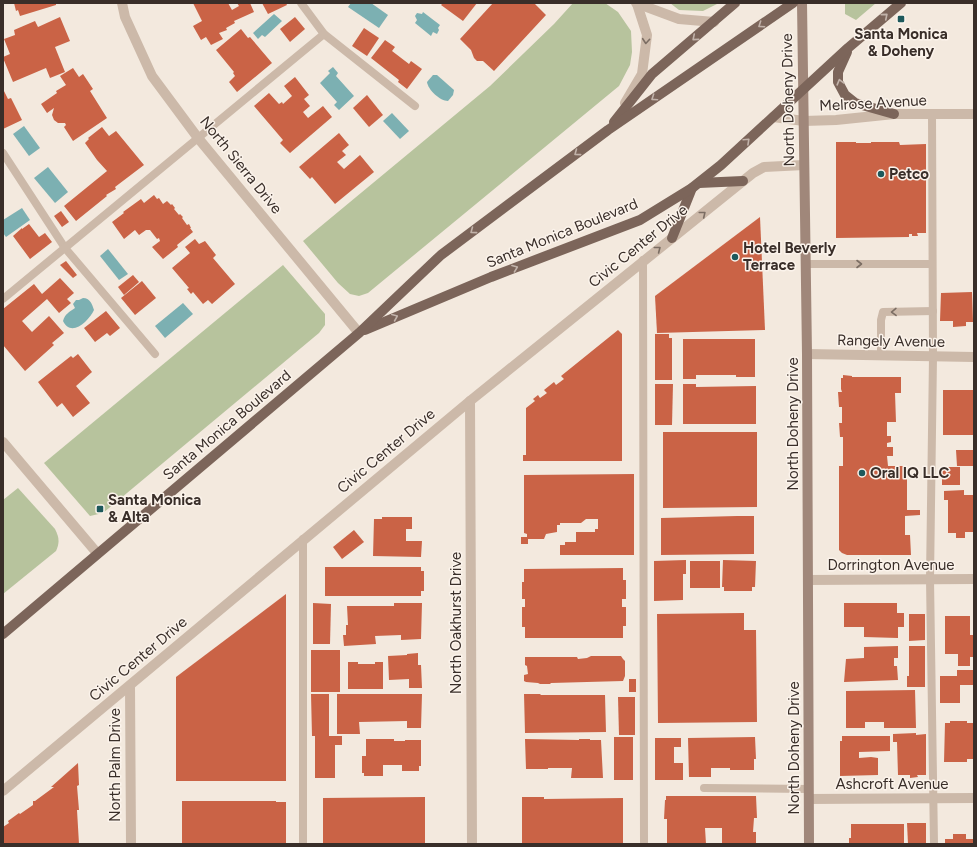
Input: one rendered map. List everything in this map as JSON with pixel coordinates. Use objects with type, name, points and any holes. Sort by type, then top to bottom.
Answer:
[{"type":"main road","points":[[608,130],[652,74],[735,3]]},
{"type":"main road","name":"Santa Monica Boulevard","points":[[3,634],[359,332],[441,255],[608,130],[793,3]]},
{"type":"main road","name":"North Doheny Drive","points":[[802,3],[807,354],[809,844]]},
{"type":"main road","name":"Santa Monica Boulevard","points":[[359,332],[491,277],[640,220],[696,185],[721,165],[848,48],[901,3]]},
{"type":"main road","points":[[848,48],[838,72],[838,82],[845,95],[855,103],[894,114]]},
{"type":"main road","points":[[672,238],[696,185],[743,182]]},
{"type":"street","name":"North Sierra Drive","points":[[122,3],[125,17],[152,76],[198,138],[359,332]]},
{"type":"street","points":[[636,3],[679,18],[714,22]]},
{"type":"street","points":[[608,130],[642,74],[647,35],[636,3]]},
{"type":"street","name":"Melrose Avenue","points":[[773,117],[804,121],[836,120],[894,114],[974,114]]},
{"type":"street","name":"Civic Center Drive","points":[[3,791],[470,401],[643,260],[753,173],[764,167],[804,165]]},
{"type":"street","name":"Rangely Avenue","points":[[807,354],[974,357]]},
{"type":"street","name":"North Oakhurst Drive","points":[[470,401],[472,844]]},
{"type":"street","points":[[3,442],[97,553]]},
{"type":"street","name":"Dorrington Avenue","points":[[808,580],[974,579]]},
{"type":"street","name":"North Palm Drive","points":[[130,686],[131,844]]},
{"type":"street","name":"Ashcroft Avenue","points":[[809,794],[974,798]]},
{"type":"lane","points":[[301,3],[324,34],[416,106]]},
{"type":"lane","points":[[3,299],[324,34]]},
{"type":"lane","points":[[932,115],[933,357],[930,579],[934,844]]},
{"type":"lane","points":[[3,153],[65,248],[155,354]]},
{"type":"lane","points":[[643,260],[644,844]]},
{"type":"lane","points":[[806,264],[932,264]]},
{"type":"lane","points":[[881,356],[883,312],[933,311]]},
{"type":"lane","points":[[303,539],[303,844]]},
{"type":"lane","points":[[704,788],[809,794]]},
{"type":"green space","points":[[573,3],[605,3],[618,12],[631,31],[632,52],[630,65],[619,86],[368,293],[359,296],[350,294],[338,283],[303,241],[490,86],[554,24]]},
{"type":"green space","points":[[670,3],[719,3],[703,11],[679,10]]},
{"type":"green space","points":[[845,3],[876,3],[856,20],[845,14]]},
{"type":"green space","points":[[283,265],[325,314],[325,325],[319,333],[103,513],[90,516],[44,463]]},
{"type":"green space","points":[[18,488],[55,529],[58,542],[56,551],[3,594],[3,500]]},
{"type":"water","points":[[351,3],[371,3],[388,15],[379,28],[348,7]]},
{"type":"water","points":[[423,12],[440,25],[437,34],[433,32],[431,36],[415,23],[417,20],[415,16],[417,13],[422,14]]},
{"type":"water","points":[[274,14],[282,21],[265,37],[262,35],[258,39],[253,33]]},
{"type":"water","points":[[333,67],[338,73],[336,76],[354,96],[339,110],[334,105],[337,102],[320,83],[330,73],[328,71]]},
{"type":"water","points":[[433,75],[437,75],[454,90],[453,95],[448,101],[441,99],[432,92],[427,82]]},
{"type":"water","points":[[392,113],[409,131],[400,139],[383,121]]},
{"type":"water","points":[[24,126],[40,148],[29,156],[13,134]]},
{"type":"water","points":[[48,167],[68,192],[55,203],[34,178]]},
{"type":"water","points":[[22,208],[30,220],[6,237],[3,233],[3,220]]},
{"type":"water","points":[[108,249],[128,274],[119,280],[100,256]]},
{"type":"water","points":[[83,298],[89,300],[94,310],[92,314],[80,326],[71,328],[66,326],[63,321],[65,317],[75,308],[73,304],[76,300]]},
{"type":"water","points":[[183,303],[193,314],[165,338],[155,326]]},
{"type":"building","points":[[14,3],[56,3],[56,5],[20,16],[18,10],[16,11]]},
{"type":"building","points":[[193,3],[228,3],[232,10],[239,6],[237,3],[250,3],[254,12],[234,21],[235,23],[226,28],[227,30],[219,33],[223,39],[211,45],[206,37],[201,40],[193,26],[202,21]]},
{"type":"building","points":[[262,3],[286,3],[287,5],[268,14]]},
{"type":"building","points":[[443,3],[477,3],[463,21],[441,5]]},
{"type":"building","points":[[493,3],[536,3],[535,4],[546,15],[494,71],[483,61],[477,61],[471,50],[460,39]]},
{"type":"building","points":[[60,17],[70,41],[55,47],[65,72],[50,78],[46,68],[13,82],[3,58],[10,54],[4,39],[15,35],[14,30],[35,21],[38,27]]},
{"type":"building","points":[[295,17],[305,29],[290,42],[280,29]]},
{"type":"building","points":[[364,28],[379,38],[367,56],[352,46]]},
{"type":"building","points":[[241,29],[248,38],[250,37],[272,63],[237,92],[229,82],[235,76],[233,73],[234,72],[216,50]]},
{"type":"building","points":[[385,40],[395,47],[392,51],[409,64],[411,61],[422,69],[407,89],[398,82],[399,80],[371,58]]},
{"type":"building","points":[[73,68],[79,77],[83,74],[93,89],[90,91],[107,118],[73,141],[64,127],[66,125],[65,123],[58,123],[54,120],[52,115],[54,108],[47,113],[41,104],[57,93],[56,91],[66,85],[60,76]]},
{"type":"building","points":[[295,77],[309,95],[304,99],[310,106],[303,112],[308,118],[323,106],[332,117],[290,153],[280,143],[283,140],[254,106],[269,93],[279,104],[282,102],[283,104],[292,96],[284,86]]},
{"type":"building","points":[[3,89],[8,99],[11,98],[22,120],[3,129]]},
{"type":"building","points":[[367,95],[383,115],[369,127],[353,108]]},
{"type":"building","points":[[102,127],[109,136],[116,131],[144,165],[115,187],[116,189],[106,195],[107,196],[76,221],[64,206],[107,171],[85,143],[89,139],[88,138]]},
{"type":"building","points":[[339,133],[349,145],[342,151],[346,155],[337,162],[344,169],[360,155],[374,172],[335,204],[312,177],[310,179],[299,167]]},
{"type":"building","name":"Petco","points":[[836,142],[899,142],[900,145],[926,144],[926,233],[917,233],[918,236],[912,236],[912,234],[909,234],[909,237],[836,238]]},
{"type":"building","points":[[154,195],[157,199],[159,198],[163,204],[167,201],[171,205],[172,204],[179,215],[180,214],[183,217],[182,218],[187,225],[189,224],[193,232],[163,259],[152,247],[160,241],[159,238],[157,239],[150,230],[146,230],[139,235],[135,230],[124,239],[112,222],[141,199],[144,203]]},
{"type":"building","points":[[61,211],[69,222],[62,227],[54,216]]},
{"type":"building","name":"Hotel Beverly Terrace","points":[[760,217],[765,330],[657,333],[655,296]]},
{"type":"building","points":[[29,224],[39,237],[45,233],[52,242],[30,259],[13,236]]},
{"type":"building","points":[[195,239],[199,244],[205,241],[216,255],[213,258],[235,284],[212,304],[208,300],[203,304],[193,292],[191,294],[187,289],[189,288],[172,268],[190,253],[185,247]]},
{"type":"building","points":[[66,261],[77,275],[73,278],[60,265]]},
{"type":"building","points":[[133,275],[139,282],[124,295],[118,287]]},
{"type":"building","points":[[60,278],[74,293],[67,299],[71,303],[59,313],[47,299],[22,321],[32,332],[49,316],[64,333],[52,343],[54,345],[25,371],[3,345],[3,309],[34,284],[42,294]]},
{"type":"building","points":[[142,281],[156,298],[135,315],[121,298]]},
{"type":"building","points":[[972,292],[973,322],[966,322],[966,326],[953,327],[953,321],[940,321],[941,293]]},
{"type":"building","points":[[106,311],[120,328],[110,336],[107,333],[95,342],[84,328]]},
{"type":"building","points":[[618,330],[622,334],[622,461],[523,461],[523,455],[526,455],[526,408],[535,401],[533,399],[538,395],[540,398],[547,393],[544,390],[554,382],[556,385],[564,379],[561,376]]},
{"type":"building","points":[[655,334],[669,334],[669,338],[672,338],[672,380],[655,380]]},
{"type":"building","points":[[683,339],[755,339],[755,377],[736,377],[736,375],[696,375],[696,379],[683,379]]},
{"type":"building","points":[[78,354],[92,372],[76,386],[90,403],[73,417],[62,403],[57,407],[38,382],[71,356],[73,358]]},
{"type":"building","points":[[843,375],[852,377],[901,377],[901,393],[895,393],[896,422],[887,422],[887,436],[891,436],[891,442],[887,443],[887,447],[893,447],[893,456],[887,456],[888,466],[907,466],[907,510],[920,510],[920,515],[905,516],[905,535],[910,535],[911,555],[847,555],[839,550],[839,466],[843,466],[843,437],[840,437],[839,423],[842,423],[842,407],[839,407],[838,392],[842,392],[841,378],[843,378]]},
{"type":"building","points":[[655,384],[673,384],[672,425],[655,425]]},
{"type":"building","points":[[683,384],[696,384],[696,387],[756,386],[756,424],[683,424]]},
{"type":"building","points":[[943,390],[974,390],[973,435],[943,435]]},
{"type":"building","points":[[663,432],[757,432],[757,507],[663,508]]},
{"type":"building","points":[[956,450],[973,450],[973,466],[957,466]]},
{"type":"building","points":[[942,467],[960,467],[960,485],[942,485]]},
{"type":"building","points":[[634,474],[634,555],[560,555],[560,545],[565,545],[565,542],[576,542],[576,532],[595,532],[595,529],[598,529],[598,519],[586,519],[581,523],[560,523],[560,525],[557,525],[557,532],[546,534],[544,539],[528,539],[528,544],[521,544],[521,537],[527,537],[527,534],[524,533],[524,475]]},
{"type":"building","points":[[964,490],[964,495],[973,495],[973,532],[965,532],[965,538],[956,538],[956,533],[948,533],[948,500],[944,500],[944,491]]},
{"type":"building","points":[[754,516],[754,554],[661,555],[661,518]]},
{"type":"building","points":[[382,517],[412,517],[412,529],[406,529],[406,541],[422,541],[421,557],[373,556],[374,519],[382,519]]},
{"type":"building","points":[[354,530],[364,542],[342,559],[333,547]]},
{"type":"building","points":[[686,560],[686,574],[683,574],[683,600],[654,601],[654,561]]},
{"type":"building","points":[[723,560],[756,561],[755,587],[752,587],[752,591],[724,591],[724,587],[722,587]]},
{"type":"building","points":[[690,561],[720,561],[720,588],[690,588]]},
{"type":"building","points":[[325,567],[421,567],[421,571],[424,571],[424,591],[421,591],[421,596],[325,596]]},
{"type":"building","points":[[623,568],[623,580],[626,580],[626,599],[622,599],[622,607],[626,607],[626,626],[623,626],[623,638],[525,638],[525,627],[522,627],[522,607],[525,607],[525,599],[522,599],[524,569]]},
{"type":"building","points":[[286,594],[286,781],[176,781],[176,677]]},
{"type":"building","points":[[313,603],[331,604],[330,644],[313,644]]},
{"type":"building","points":[[394,603],[422,603],[421,639],[401,640],[401,635],[375,636],[376,644],[344,646],[343,635],[346,635],[346,625],[348,625],[347,606],[394,606]]},
{"type":"building","points":[[844,603],[897,603],[897,613],[904,613],[904,627],[898,627],[898,638],[864,637],[864,627],[844,627]]},
{"type":"building","points":[[744,613],[744,630],[756,630],[757,722],[658,723],[657,614]]},
{"type":"building","points":[[909,614],[925,614],[925,640],[909,641]]},
{"type":"building","points":[[945,616],[970,616],[970,635],[973,635],[973,657],[970,657],[970,666],[958,666],[958,654],[945,654]]},
{"type":"building","points":[[898,646],[898,658],[894,658],[894,666],[897,666],[898,680],[844,682],[846,659],[864,658],[864,647]]},
{"type":"building","points":[[909,646],[925,646],[925,687],[907,687],[907,676],[909,676]]},
{"type":"building","points":[[311,650],[340,650],[340,692],[311,692]]},
{"type":"building","points":[[418,653],[418,665],[421,665],[422,688],[409,688],[409,679],[389,680],[388,656]]},
{"type":"building","points":[[591,656],[621,656],[625,661],[625,676],[623,681],[540,684],[524,681],[524,675],[528,674],[527,666],[525,665],[525,657],[577,657],[578,659]]},
{"type":"building","points":[[348,662],[358,662],[358,664],[375,664],[375,662],[383,662],[383,689],[348,689]]},
{"type":"building","points":[[957,670],[974,670],[974,685],[960,685],[960,703],[940,703],[940,676],[957,676]]},
{"type":"building","points":[[629,679],[636,679],[636,692],[629,692]]},
{"type":"building","points":[[915,690],[916,728],[884,728],[884,722],[865,722],[865,728],[846,728],[846,691]]},
{"type":"building","points":[[311,694],[329,694],[329,736],[342,736],[342,745],[335,745],[335,778],[315,778],[315,736],[312,736]]},
{"type":"building","points":[[337,694],[422,694],[421,728],[407,728],[407,721],[359,722],[360,734],[337,734]]},
{"type":"building","points":[[524,694],[605,695],[606,732],[525,733]]},
{"type":"building","points":[[618,697],[635,697],[635,735],[619,735]]},
{"type":"building","points":[[950,721],[967,721],[967,723],[974,723],[974,759],[967,759],[967,762],[944,762],[945,723],[950,723]]},
{"type":"building","points":[[916,733],[916,735],[926,734],[926,775],[917,775],[918,777],[910,778],[910,775],[898,775],[897,742],[893,742],[893,734]]},
{"type":"building","points":[[842,736],[890,736],[890,751],[859,752],[859,758],[878,758],[878,775],[840,776],[840,741],[842,741]]},
{"type":"building","points":[[614,737],[633,737],[633,780],[614,780]]},
{"type":"building","points":[[755,737],[756,759],[754,759],[754,770],[711,768],[711,777],[689,777],[688,738]]},
{"type":"building","points":[[655,738],[681,738],[681,747],[674,747],[674,763],[683,763],[683,780],[655,780]]},
{"type":"building","points":[[366,739],[394,739],[394,741],[421,740],[421,766],[419,766],[419,771],[402,771],[402,765],[383,765],[383,776],[364,776],[364,773],[362,773],[362,756],[366,756]]},
{"type":"building","points":[[525,739],[601,740],[603,778],[571,778],[572,768],[526,769]]},
{"type":"building","points":[[78,763],[79,785],[77,786],[79,810],[77,810],[79,844],[3,844],[3,827],[9,823],[8,821],[33,805],[33,801],[54,787],[51,787]]},
{"type":"building","points":[[666,796],[756,796],[757,818],[754,818],[753,832],[756,832],[756,844],[722,844],[722,828],[705,828],[706,844],[667,844],[667,819],[664,819]]},
{"type":"building","points":[[425,797],[425,844],[323,844],[323,798]]},
{"type":"building","points":[[522,797],[544,797],[544,799],[623,798],[623,844],[522,844]]},
{"type":"building","points":[[182,801],[286,802],[286,844],[182,844]]},
{"type":"building","points":[[907,823],[926,823],[926,844],[908,844]]},
{"type":"building","points":[[851,824],[904,824],[904,844],[849,844],[849,838],[851,838]]},
{"type":"building","points":[[953,834],[966,834],[966,839],[974,839],[974,844],[945,844],[945,839],[953,839]]},
{"type":"place","name":"Santa Monica & Doheny","points":[[901,19]]},
{"type":"place","name":"Petco","points":[[881,174]]},
{"type":"place","name":"Hotel Beverly Terrace","points":[[735,257]]},
{"type":"place","name":"Oral IQ LLC","points":[[862,473]]},
{"type":"place","name":"Santa Monica & Alta","points":[[100,509]]}]
